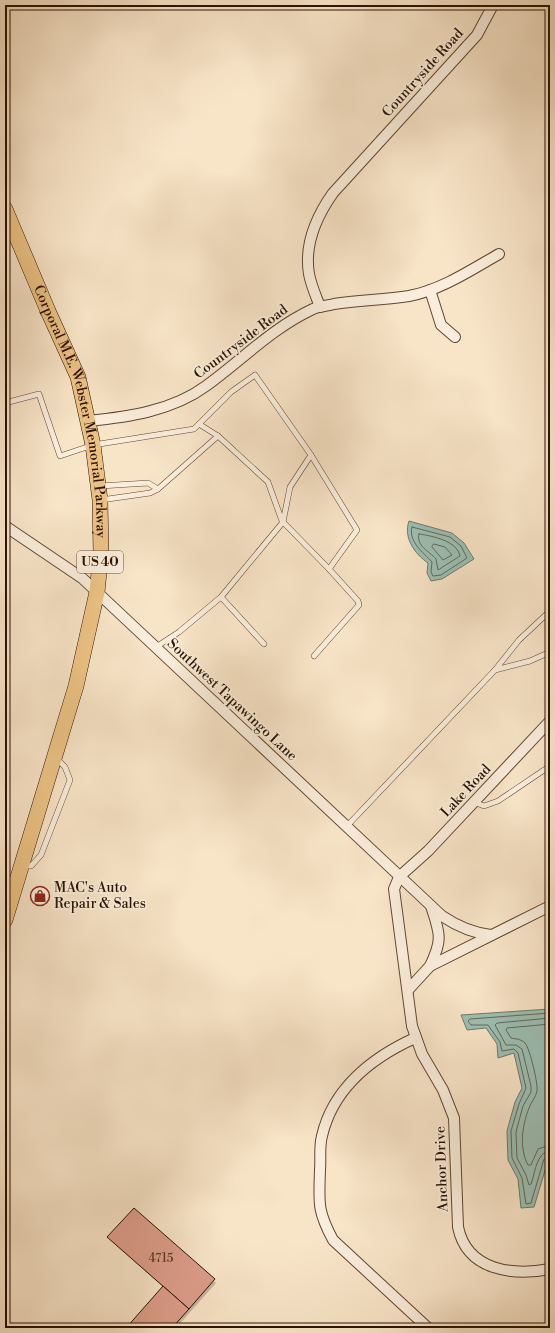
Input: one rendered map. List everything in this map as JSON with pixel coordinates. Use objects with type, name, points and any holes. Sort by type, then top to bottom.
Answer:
[{"type":"main road","name":"Corporal M.E. Webster Memorial Parkway","points":[[5,209],[48,311],[78,377],[93,445],[99,493],[101,553],[97,592],[76,686],[5,920]]},
{"type":"street","name":"Countryside Road","points":[[320,307],[309,275],[308,257],[312,231],[321,211],[333,193],[477,35],[493,5]]},
{"type":"street","name":"Countryside Road","points":[[88,421],[126,417],[168,406],[188,397],[205,387],[278,328],[320,307],[409,296],[430,290],[499,254]]},
{"type":"street","points":[[430,290],[441,325],[455,337]]},
{"type":"street","name":"Southwest Tapawingo Lane","points":[[5,526],[82,578],[431,906]]},
{"type":"street","name":"Lake Road","points":[[399,877],[428,851],[550,721]]},
{"type":"street","name":"Anchor Drive","points":[[399,877],[394,889],[415,1038],[443,1090],[454,1118],[458,1227],[460,1239],[466,1248],[485,1264],[501,1270],[534,1272],[550,1269]]},
{"type":"street","points":[[431,906],[455,925],[478,933],[491,935]]},
{"type":"street","points":[[408,990],[430,966],[439,948],[440,936],[431,906]]},
{"type":"street","points":[[430,966],[550,906]]},
{"type":"street","points":[[415,1038],[390,1050],[367,1066],[347,1087],[334,1106],[322,1136],[319,1207],[323,1221],[333,1240],[428,1328]]},
{"type":"lane","points":[[5,403],[39,394],[60,456],[93,445],[194,429],[231,392],[255,375],[311,455],[357,530],[329,569]]},
{"type":"lane","points":[[199,424],[218,436],[268,482],[283,522],[358,601],[358,606],[314,656]]},
{"type":"lane","points":[[99,493],[150,493],[158,489],[218,436]]},
{"type":"lane","points":[[156,647],[178,632],[221,597],[283,522],[290,487],[311,455]]},
{"type":"lane","points":[[99,493],[148,483],[158,489]]},
{"type":"lane","points":[[221,597],[264,644]]},
{"type":"lane","points":[[347,826],[494,670],[519,640],[550,611]]},
{"type":"lane","points":[[494,670],[530,662],[550,652]]},
{"type":"lane","points":[[22,865],[31,866],[41,855],[70,780],[65,767],[54,757]]},
{"type":"lane","points":[[474,802],[484,806],[498,801],[550,766]]},
{"type":"water","points":[[409,521],[452,533],[464,543],[474,559],[442,579],[431,581],[427,573],[428,563],[411,545],[408,533]]},
{"type":"water","points":[[550,1009],[550,1154],[534,1207],[521,1208],[518,1179],[508,1160],[507,1131],[515,1102],[522,1088],[514,1053],[498,1058],[497,1044],[486,1028],[467,1030],[461,1015]]},
{"type":"building","points":[[134,1208],[215,1279],[189,1309],[107,1237]]},
{"type":"building","points":[[163,1286],[189,1309],[172,1328],[126,1328]]},
{"type":"place","name":"MAC's Auto Repair & Sales","points":[[40,896]]}]
